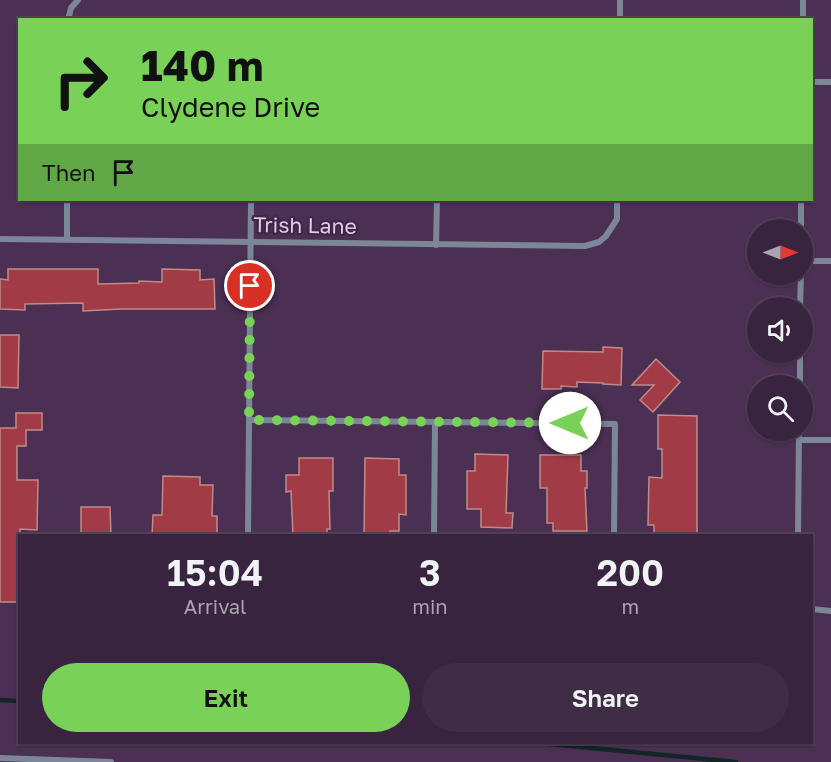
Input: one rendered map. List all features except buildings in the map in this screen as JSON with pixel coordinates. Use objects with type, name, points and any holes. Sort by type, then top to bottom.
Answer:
[{"type":"street","points":[[69,18],[71,9],[78,0]]},
{"type":"street","points":[[620,0],[620,18]]},
{"type":"street","points":[[803,0],[803,18]]},
{"type":"street","points":[[813,82],[831,82]]},
{"type":"street","points":[[67,201],[67,239]]},
{"type":"street","points":[[248,534],[251,201]]},
{"type":"street","points":[[436,244],[437,201]]},
{"type":"street","name":"Trish Lane","points":[[0,239],[585,246],[599,242],[606,236],[617,219],[617,201]]},
{"type":"street","points":[[801,201],[801,219]]},
{"type":"street","points":[[813,261],[831,261]]},
{"type":"street","points":[[249,420],[615,424],[614,534]]},
{"type":"street","points":[[434,534],[435,422]]},
{"type":"street","points":[[813,440],[831,440]]},
{"type":"street","points":[[798,534],[799,441]]},
{"type":"street","points":[[813,609],[831,610]]},
{"type":"street","points":[[0,758],[111,762]]},
{"type":"waterway","points":[[0,700],[18,701]]},
{"type":"waterway","points":[[550,744],[736,762]]},
{"type":"route","points":[[250,286],[249,420],[570,423]]}]
